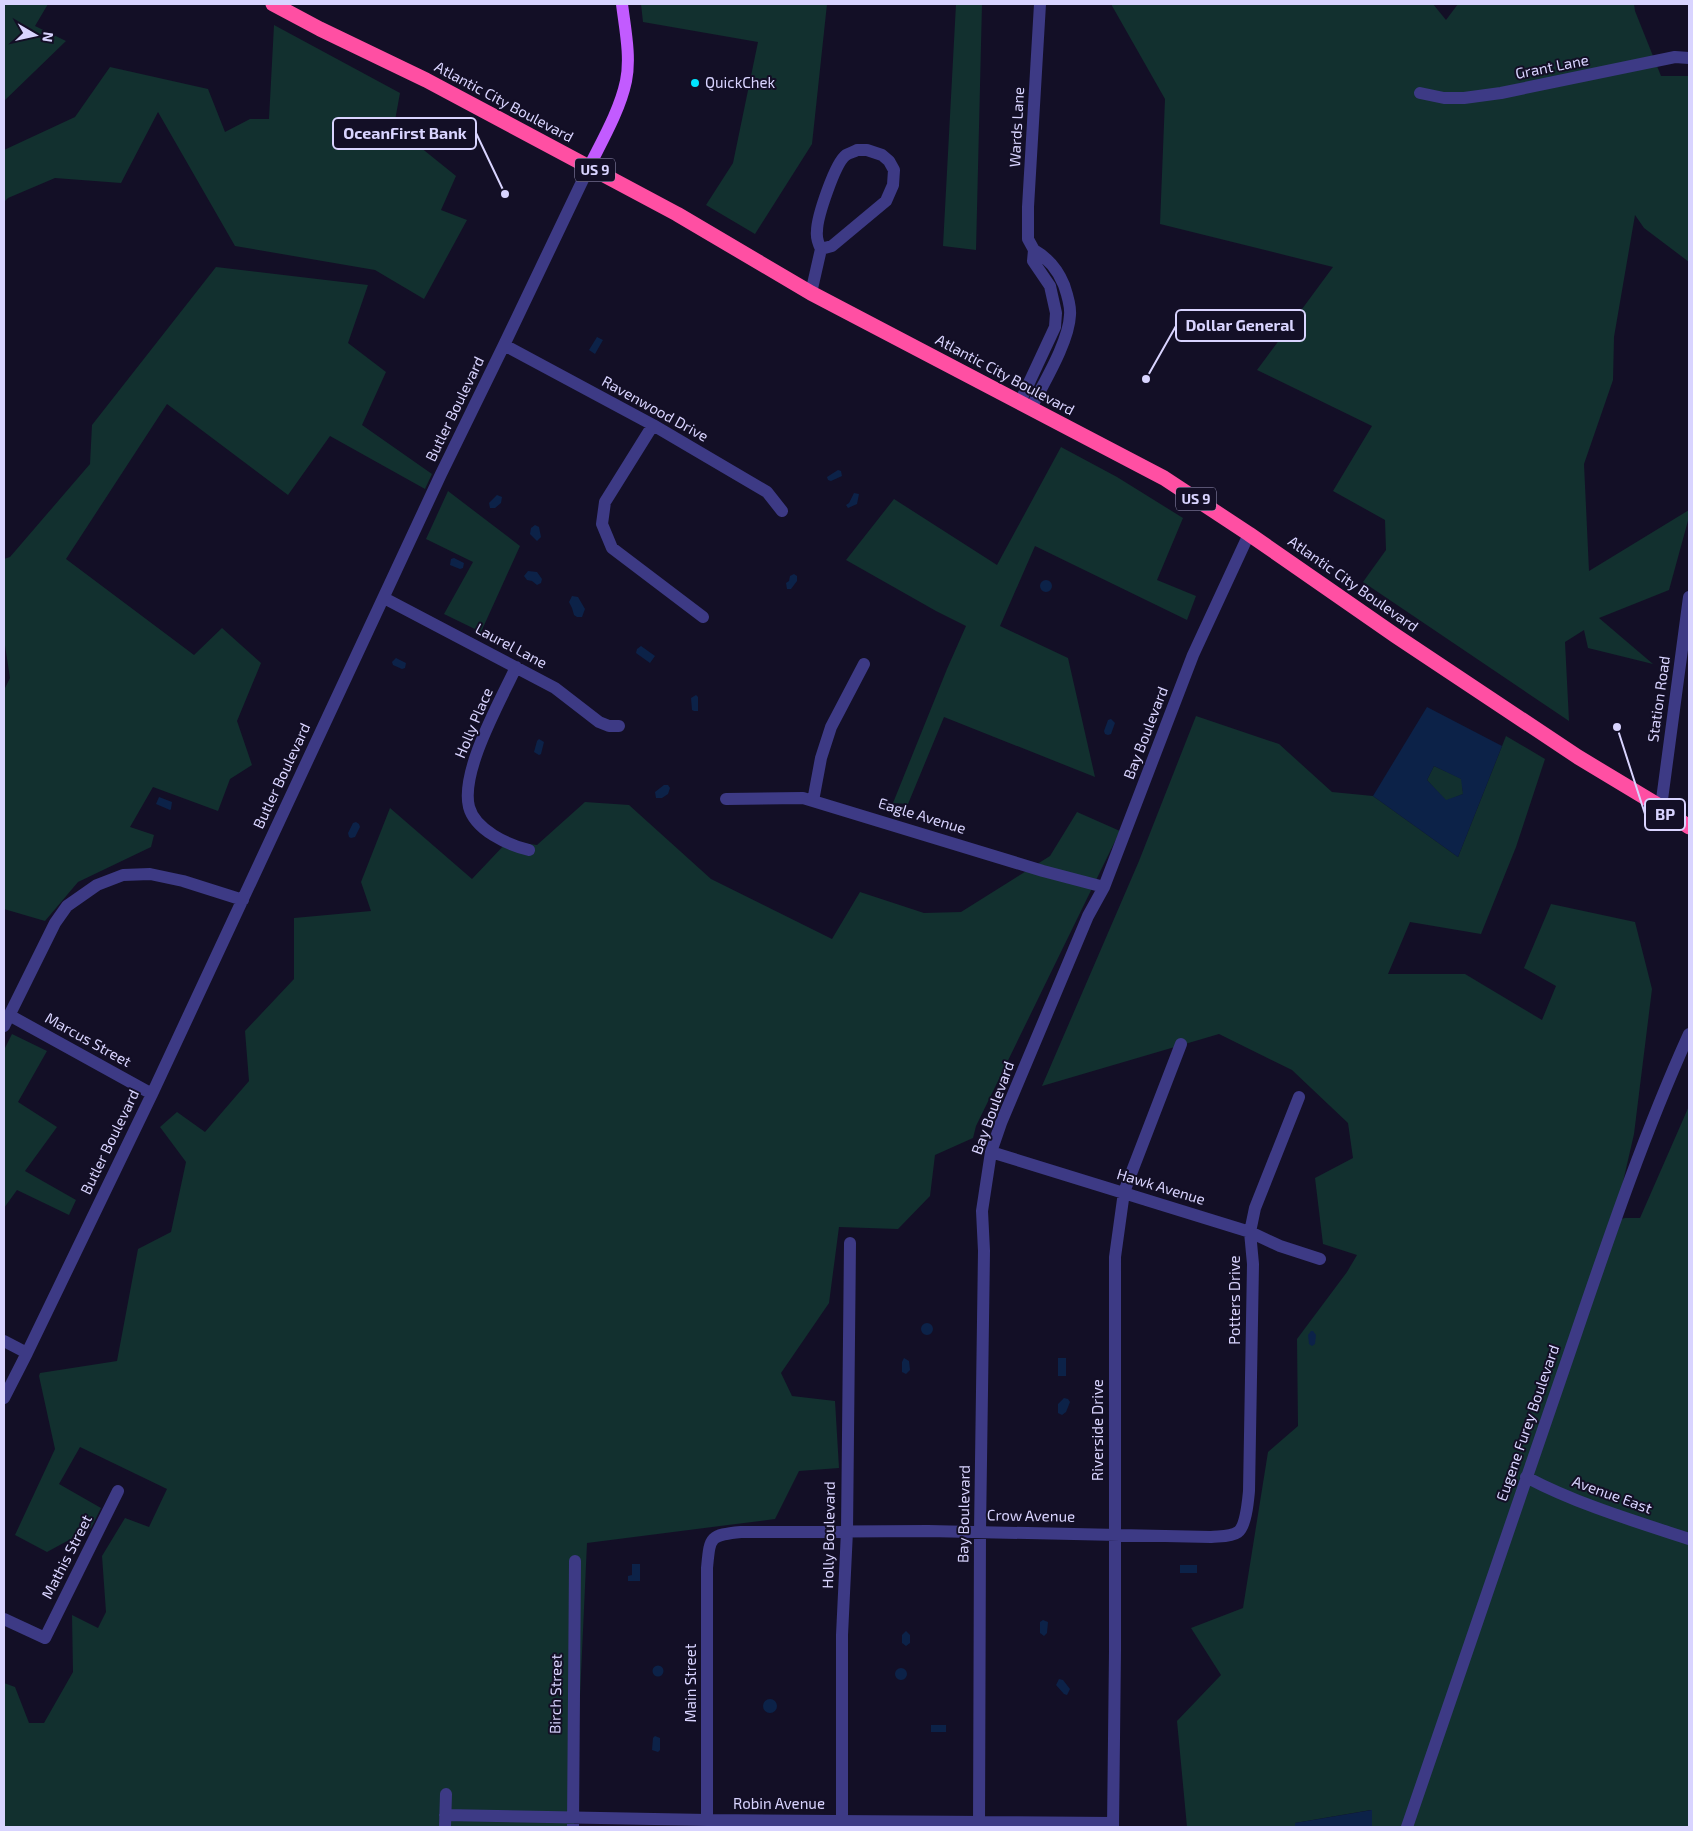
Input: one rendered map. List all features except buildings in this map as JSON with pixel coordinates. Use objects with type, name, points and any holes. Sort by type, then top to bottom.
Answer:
[{"type":"highway","name":"Atlantic City Boulevard","points":[[273,4],[426,80],[677,214],[811,293],[1164,478],[1578,757],[1689,827]]},
{"type":"main road","points":[[589,167],[620,101],[626,82],[628,54],[622,4]]},
{"type":"street","name":"Wards Lane","points":[[1025,405],[1055,327],[1056,313],[1050,286],[1034,262],[1034,250],[1028,239],[1028,207],[1040,4]]},
{"type":"street","name":"Grant Lane","points":[[1420,93],[1444,98],[1464,98],[1501,93],[1675,57],[1689,58]]},
{"type":"street","points":[[811,293],[822,249],[818,242],[816,230],[820,212],[837,167],[846,155],[857,150],[867,150],[882,155],[890,161],[894,170],[893,185],[886,200],[832,246],[822,249]]},
{"type":"street","name":"Butler Boulevard","points":[[4,1398],[152,1094],[441,474],[589,167]]},
{"type":"street","name":"Ravenwood Drive","points":[[504,345],[653,425],[767,492],[782,511]]},
{"type":"street","points":[[653,425],[605,502],[602,524],[612,548],[703,616]]},
{"type":"street","name":"Bay Boulevard","points":[[979,1824],[980,1532],[984,1251],[982,1211],[991,1152],[1001,1123],[1088,916],[1104,887],[1193,655],[1249,534]]},
{"type":"street","name":"Station Road","points":[[1660,807],[1689,597]]},
{"type":"street","name":"Laurel Lane","points":[[384,598],[555,688],[599,722],[609,726],[619,726]]},
{"type":"street","points":[[813,801],[821,758],[831,727],[864,664]]},
{"type":"street","name":"Holly Place","points":[[516,667],[476,754],[468,794],[469,808],[485,829],[513,847],[529,850]]},
{"type":"street","name":"Eagle Avenue","points":[[726,799],[803,798],[1043,871],[1104,887]]},
{"type":"street","points":[[7,1020],[54,923],[62,912],[89,890],[112,878],[123,875],[150,874],[183,881],[243,900]]},
{"type":"street","name":"Marcus Street","points":[[7,1020],[152,1094]]},
{"type":"street","name":"Eugene Furey Boulevard","points":[[1407,1827],[1629,1181],[1689,1034]]},
{"type":"street","name":"Riverside Drive","points":[[1113,1825],[1115,1257],[1124,1192],[1181,1044]]},
{"type":"street","name":"Potters Drive","points":[[1246,1512],[1249,1491],[1253,1264],[1250,1232],[1255,1208],[1300,1097]]},
{"type":"street","name":"Hawk Avenue","points":[[991,1152],[1250,1232],[1280,1246],[1320,1259]]},
{"type":"street","name":"Holly Boulevard","points":[[842,1824],[842,1635],[847,1531],[850,1243]]},
{"type":"street","points":[[4,1341],[27,1353]]},
{"type":"street","name":"Avenue East","points":[[1526,1477],[1563,1495],[1689,1539]]},
{"type":"street","name":"Mathis Street","points":[[4,1619],[44,1638],[118,1491]]},
{"type":"street","name":"Crow Avenue","points":[[712,1540],[720,1534],[741,1532],[847,1531],[1211,1537],[1238,1533],[1242,1529],[1246,1512]]},
{"type":"street","name":"Main Street","points":[[707,1824],[707,1568],[708,1553],[712,1540]]},
{"type":"street","name":"Birch Street","points":[[573,1822],[574,1561]]},
{"type":"street","points":[[445,1821],[446,1794]]},
{"type":"street","name":"Robin Avenue","points":[[445,1821],[1113,1825]]},
{"type":"green space","points":[[4,4],[48,4],[35,26],[66,41],[4,101]]},
{"type":"green space","points":[[641,4],[827,4],[812,144],[755,234],[706,205],[733,163],[758,42],[643,22]]},
{"type":"green space","points":[[956,4],[982,4],[976,250],[943,246]]},
{"type":"green space","points":[[1111,4],[1433,4],[1446,20],[1458,4],[1634,4],[1635,11],[1661,76],[1689,76],[1689,262],[1644,228],[1635,215],[1614,337],[1613,380],[1584,464],[1589,571],[1689,510],[1689,517],[1669,590],[1599,618],[1653,664],[1588,648],[1584,630],[1565,642],[1569,721],[1363,582],[1386,550],[1385,520],[1333,491],[1372,426],[1257,370],[1333,267],[1160,224],[1165,99]]},
{"type":"green space","points":[[274,25],[400,93],[394,126],[456,176],[441,210],[467,220],[424,299],[375,270],[235,246],[158,112],[121,183],[55,178],[8,198],[4,202],[4,150],[75,117],[110,67],[208,89],[225,132],[250,119],[269,119]]},
{"type":"green space","points":[[216,267],[368,285],[348,343],[386,372],[362,425],[432,474],[425,489],[330,436],[288,495],[167,404],[66,559],[194,655],[222,628],[261,663],[237,721],[252,765],[230,779],[218,811],[153,787],[130,827],[154,835],[151,847],[78,882],[45,921],[4,909],[4,690],[10,678],[4,639],[4,559],[10,557],[90,464],[92,425]]},
{"type":"green space","points":[[1061,447],[1117,477],[1183,518],[1157,580],[1196,596],[1187,620],[1035,546],[1000,626],[1068,658],[1095,777],[944,717],[908,804],[893,803],[966,626],[846,560],[894,499],[997,565]]},
{"type":"green space","points":[[448,491],[520,546],[481,632],[444,614],[473,562],[426,539]]},
{"type":"green space","points":[[1196,716],[1279,744],[1332,792],[1373,796],[1458,857],[1506,736],[1545,759],[1516,847],[1481,934],[1410,922],[1388,974],[1465,974],[1542,1020],[1556,986],[1524,968],[1551,904],[1635,922],[1652,989],[1634,1134],[1614,1221],[1625,1218],[1640,1218],[1689,1106],[1689,1827],[1372,1827],[1371,1810],[1295,1823],[1295,1827],[1187,1827],[1177,1721],[1221,1675],[1191,1628],[1243,1608],[1268,1452],[1298,1426],[1297,1339],[1347,1272],[1357,1255],[1323,1244],[1315,1178],[1353,1158],[1348,1123],[1292,1070],[1219,1034],[1042,1086],[1139,861]]},
{"type":"green space","points":[[1434,766],[1462,779],[1463,794],[1446,801],[1427,780]]},
{"type":"green space","points":[[585,802],[629,805],[711,879],[832,939],[860,892],[924,913],[961,912],[1050,856],[1077,812],[1120,831],[976,1126],[973,1138],[935,1155],[930,1196],[898,1229],[839,1227],[829,1303],[781,1373],[792,1396],[835,1401],[839,1468],[799,1471],[775,1519],[587,1543],[574,1827],[4,1827],[4,1683],[15,1687],[29,1723],[44,1723],[73,1672],[72,1615],[98,1628],[106,1612],[102,1556],[125,1518],[149,1527],[167,1489],[80,1447],[59,1484],[101,1508],[91,1528],[47,1552],[15,1535],[55,1449],[39,1376],[40,1373],[117,1361],[138,1249],[171,1232],[186,1162],[160,1127],[177,1112],[205,1132],[249,1081],[245,1031],[294,979],[294,918],[371,911],[361,882],[390,808],[472,879],[508,841],[537,845]]},
{"type":"green space","points":[[12,1034],[47,1051],[18,1102],[57,1127],[25,1171],[76,1200],[69,1215],[17,1190],[4,1208],[4,1050]]},
{"type":"water","points":[[597,337],[603,340],[595,354],[589,350]]},
{"type":"water","points":[[838,470],[841,471],[842,476],[831,481],[828,480],[827,477]]},
{"type":"water","points":[[854,493],[859,494],[857,504],[848,508],[846,505]]},
{"type":"water","points":[[497,495],[502,497],[501,503],[495,508],[490,508],[489,503]]},
{"type":"water","points":[[535,525],[539,527],[541,537],[537,541],[530,534],[531,528]]},
{"type":"water","points":[[454,558],[464,563],[463,568],[460,569],[450,565],[451,559]]},
{"type":"water","points":[[528,571],[537,572],[542,579],[541,583],[537,585],[527,580],[524,576]]},
{"type":"water","points":[[794,574],[797,576],[797,581],[791,589],[787,589],[786,583],[789,581],[790,576]]},
{"type":"water","points":[[1046,580],[1052,586],[1046,592],[1040,586]]},
{"type":"water","points":[[572,596],[578,597],[585,609],[582,617],[574,615],[569,602]]},
{"type":"water","points":[[641,646],[655,656],[650,663],[636,653],[637,649]]},
{"type":"water","points":[[396,658],[406,663],[405,668],[402,669],[393,665],[392,662]]},
{"type":"water","points":[[696,695],[698,697],[698,711],[694,711],[692,710],[691,698]]},
{"type":"water","points":[[1427,707],[1502,746],[1458,857],[1373,796]],"holes":[[[1434,766],[1461,779],[1463,794],[1446,800],[1427,780]]]},
{"type":"water","points":[[1111,719],[1115,723],[1111,734],[1108,735],[1104,731],[1108,720]]},
{"type":"water","points":[[539,739],[544,742],[541,754],[539,755],[534,752]]},
{"type":"water","points":[[664,785],[668,785],[670,788],[668,794],[662,798],[656,798],[655,792]]},
{"type":"water","points":[[159,797],[172,802],[170,810],[156,804]]},
{"type":"water","points":[[356,822],[360,827],[355,837],[351,838],[348,833],[353,823]]},
{"type":"water","points":[[925,1323],[929,1323],[933,1329],[929,1335],[925,1335],[921,1331],[921,1327]]},
{"type":"water","points":[[1311,1331],[1316,1335],[1315,1344],[1312,1346],[1309,1344],[1308,1335]]},
{"type":"water","points":[[904,1358],[909,1361],[910,1370],[906,1374],[902,1372]]},
{"type":"water","points":[[1058,1358],[1066,1358],[1066,1376],[1058,1376]]},
{"type":"water","points":[[1064,1398],[1070,1402],[1066,1412],[1062,1415],[1058,1413],[1058,1404]]},
{"type":"water","points":[[632,1564],[640,1564],[640,1581],[628,1581],[628,1576],[632,1575]]},
{"type":"water","points":[[1180,1565],[1197,1565],[1197,1573],[1180,1573]]},
{"type":"water","points":[[1043,1620],[1048,1622],[1047,1633],[1044,1636],[1040,1633],[1040,1622]]},
{"type":"water","points":[[906,1631],[910,1635],[910,1643],[906,1646],[902,1643],[902,1635]]},
{"type":"water","points":[[656,1666],[660,1666],[663,1671],[662,1675],[656,1676],[653,1673],[653,1669]]},
{"type":"water","points":[[899,1668],[903,1668],[907,1674],[903,1680],[899,1680],[895,1676],[895,1672]]},
{"type":"water","points":[[1059,1679],[1063,1680],[1070,1689],[1067,1695],[1056,1685]]},
{"type":"water","points":[[770,1699],[775,1701],[777,1706],[775,1711],[770,1713],[765,1711],[763,1706],[765,1701]]},
{"type":"water","points":[[931,1725],[946,1725],[946,1732],[931,1732]]},
{"type":"water","points":[[655,1736],[660,1738],[660,1750],[658,1752],[652,1750],[653,1738]]},
{"type":"water","points":[[1372,1810],[1372,1827],[1295,1827],[1295,1823]]},
{"type":"place","name":"QuickChek","points":[[695,83]]},
{"type":"place","name":"OceanFirst Bank","points":[[505,194]]},
{"type":"place","name":"Dollar General","points":[[1146,379]]},
{"type":"place","name":"BP","points":[[1617,727]]}]
